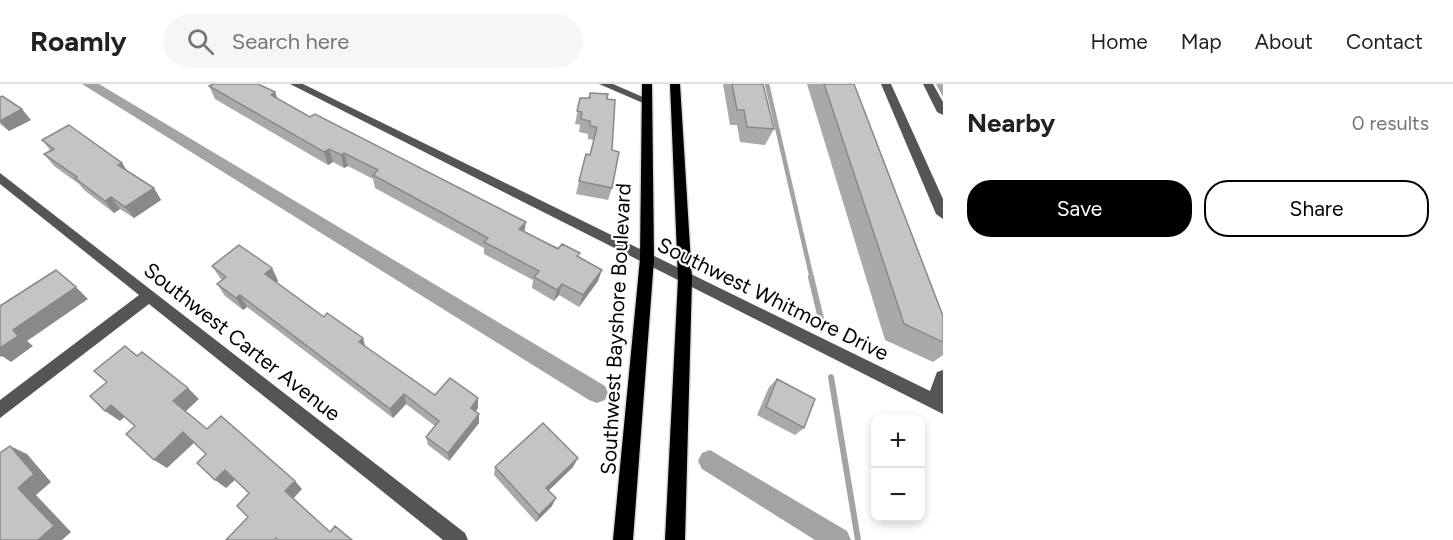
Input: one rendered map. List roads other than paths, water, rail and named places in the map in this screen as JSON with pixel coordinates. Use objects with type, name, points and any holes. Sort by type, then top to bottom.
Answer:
[{"type":"main road","name":"Southwest Bayshore Boulevard","points":[[623,540],[646,260],[647,84]]},
{"type":"main road","points":[[675,84],[685,279],[675,540]]},
{"type":"street","name":"Southwest Whitmore Drive","points":[[296,84],[939,404]]},
{"type":"street","points":[[604,84],[647,101]]},
{"type":"street","points":[[886,84],[939,197],[943,214]]},
{"type":"street","points":[[928,84],[943,112]]},
{"type":"street","name":"Southwest Carter Avenue","points":[[0,177],[458,540]]},
{"type":"street","points":[[0,410],[149,296]]},
{"type":"street","points":[[939,404],[943,377]]},
{"type":"waterway","points":[[89,84],[597,393]]},
{"type":"waterway","points":[[767,84],[812,279]]},
{"type":"waterway","points":[[811,277],[822,323]]},
{"type":"waterway","points":[[831,377],[858,540]]},
{"type":"waterway","points":[[710,461],[838,540]]}]
